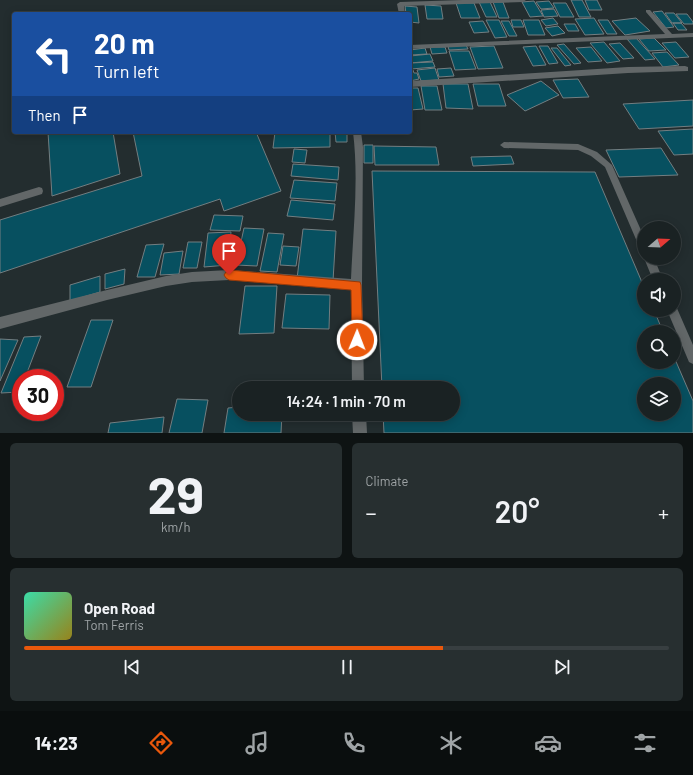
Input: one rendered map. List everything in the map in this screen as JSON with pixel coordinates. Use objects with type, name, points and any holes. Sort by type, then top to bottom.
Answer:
[{"type":"street","points":[[402,12],[400,2],[523,0]]},
{"type":"street","points":[[648,11],[669,35]]},
{"type":"street","points":[[412,47],[693,35]]},
{"type":"street","points":[[412,84],[628,70],[685,69]]},
{"type":"street","points":[[358,134],[359,201],[356,285],[358,381]]},
{"type":"street","points":[[0,323],[114,293],[166,281],[192,277],[229,275],[356,285]]},
{"type":"street","points":[[359,421],[360,433]]},
{"type":"lane","points":[[504,145],[578,147],[588,150],[602,158],[608,165],[637,232]]},
{"type":"lane","points":[[0,203],[39,192]]},
{"type":"lane","points":[[675,317],[693,358]]},
{"type":"building","points":[[571,0],[582,0],[591,17],[579,17]]},
{"type":"building","points":[[585,0],[597,0],[602,10],[589,10]]},
{"type":"building","points":[[534,1],[543,16],[530,17],[522,2]]},
{"type":"building","points":[[549,1],[554,8],[541,9],[536,2]]},
{"type":"building","points":[[479,2],[490,2],[497,17],[486,17]]},
{"type":"building","points":[[493,2],[503,2],[509,18],[499,18]]},
{"type":"building","points":[[456,3],[474,3],[480,18],[461,18]]},
{"type":"building","points":[[553,3],[566,3],[574,17],[560,17]]},
{"type":"building","points":[[425,5],[441,6],[443,19],[427,19]]},
{"type":"building","points":[[405,6],[417,7],[419,23],[412,22],[412,12],[406,12]]},
{"type":"building","points":[[554,9],[558,16],[544,17],[541,10]]},
{"type":"building","points":[[662,11],[674,27],[666,28],[653,12]]},
{"type":"building","points":[[665,13],[674,13],[682,23],[672,23]]},
{"type":"building","points":[[676,14],[687,14],[693,24],[684,24]]},
{"type":"building","points":[[553,18],[558,24],[546,26],[541,20]]},
{"type":"building","points":[[594,18],[604,34],[585,35],[575,19]]},
{"type":"building","points":[[636,18],[650,31],[625,35],[612,21]]},
{"type":"building","points":[[486,20],[499,20],[507,37],[495,38]]},
{"type":"building","points":[[511,20],[521,20],[524,27],[513,27]]},
{"type":"building","points":[[523,20],[539,20],[545,35],[528,35]]},
{"type":"building","points":[[598,20],[608,20],[617,34],[607,34]]},
{"type":"building","points":[[483,21],[489,32],[474,33],[469,22]]},
{"type":"building","points":[[501,21],[509,21],[517,36],[509,36]]},
{"type":"building","points":[[673,23],[681,23],[687,30],[678,30]]},
{"type":"building","points":[[564,24],[575,24],[579,31],[568,31]]},
{"type":"building","points":[[558,26],[565,33],[552,36],[545,28]]},
{"type":"building","points":[[636,38],[655,59],[645,60],[627,39]]},
{"type":"building","points":[[654,38],[666,50],[649,51],[639,39]]},
{"type":"building","points":[[604,42],[620,61],[607,63],[590,43]]},
{"type":"building","points":[[676,42],[689,57],[675,58],[662,43]]},
{"type":"building","points":[[620,43],[634,58],[623,59],[609,44]]},
{"type":"building","points":[[564,44],[581,63],[574,64],[557,45]]},
{"type":"building","points":[[466,45],[468,49],[449,50],[448,46]]},
{"type":"building","points":[[494,46],[503,68],[478,69],[470,47]]},
{"type":"building","points":[[536,46],[546,65],[533,66],[523,47]]},
{"type":"building","points":[[539,46],[548,46],[558,63],[549,64]]},
{"type":"building","points":[[430,47],[445,47],[447,53],[432,54]]},
{"type":"building","points":[[591,47],[602,61],[588,62],[576,48]]},
{"type":"building","points":[[425,48],[427,54],[412,55],[412,50]]},
{"type":"building","points":[[551,48],[557,48],[571,65],[565,66]]},
{"type":"building","points":[[449,51],[469,51],[476,69],[455,70]]},
{"type":"building","points":[[667,52],[679,65],[663,67],[652,53]]},
{"type":"building","points":[[430,54],[433,61],[412,63],[412,56]]},
{"type":"building","points":[[433,62],[435,67],[412,69],[412,63]]},
{"type":"building","points":[[435,68],[439,80],[421,81],[417,70]]},
{"type":"building","points":[[451,68],[454,76],[439,77],[437,69]]},
{"type":"building","points":[[412,70],[414,73],[417,73],[419,79],[412,81]]},
{"type":"building","points":[[578,79],[589,97],[563,98],[553,80]]},
{"type":"building","points":[[541,81],[559,95],[525,111],[507,95]]},
{"type":"building","points":[[443,84],[468,84],[473,109],[446,108]]},
{"type":"building","points":[[473,84],[499,84],[506,106],[478,106]]},
{"type":"building","points":[[421,86],[437,86],[442,110],[425,110]]},
{"type":"building","points":[[412,88],[418,88],[423,109],[412,110]]},
{"type":"building","points":[[693,100],[693,126],[639,129],[623,104]]},
{"type":"building","points":[[693,129],[693,154],[674,155],[658,131]]},
{"type":"building","points":[[48,134],[113,134],[120,174],[52,196]]},
{"type":"building","points":[[133,134],[257,134],[281,191],[224,211],[220,199],[0,273],[0,220],[142,176]]},
{"type":"building","points":[[275,134],[330,134],[330,147],[273,148]]},
{"type":"building","points":[[335,134],[347,134],[347,142],[336,142]]},
{"type":"building","points":[[364,145],[373,145],[373,163],[364,163]]},
{"type":"building","points":[[374,146],[436,147],[439,165],[375,165]]},
{"type":"building","points":[[661,148],[678,175],[619,177],[606,150]]},
{"type":"building","points":[[294,149],[307,150],[305,163],[292,162]]},
{"type":"building","points":[[511,156],[514,164],[473,166],[471,157]]},
{"type":"building","points":[[293,164],[339,167],[338,180],[291,176]]},
{"type":"building","points":[[372,171],[595,172],[638,273],[637,317],[657,317],[660,325],[637,325],[637,369],[679,369],[693,401],[693,433],[384,433],[383,421],[460,421],[460,381],[382,381]]},
{"type":"building","points":[[294,180],[337,183],[335,201],[290,198]]},
{"type":"building","points":[[291,200],[335,204],[333,220],[287,216]]},
{"type":"building","points":[[214,215],[243,216],[240,231],[210,230]]},
{"type":"building","points":[[244,228],[264,229],[257,266],[236,265]]},
{"type":"building","points":[[303,229],[336,231],[333,281],[297,279]]},
{"type":"building","points":[[231,232],[228,265],[204,267],[208,233]]},
{"type":"building","points":[[268,233],[284,234],[277,272],[260,271]]},
{"type":"building","points":[[188,242],[202,242],[197,268],[183,268]]},
{"type":"building","points":[[164,244],[155,277],[137,277],[146,245]]},
{"type":"building","points":[[283,246],[299,247],[296,266],[280,265]]},
{"type":"building","points":[[183,251],[179,274],[160,275],[164,253]]},
{"type":"building","points":[[125,269],[124,284],[105,289],[105,274]]},
{"type":"building","points":[[100,276],[100,292],[70,301],[70,285]]},
{"type":"building","points":[[245,286],[277,286],[274,333],[239,334]]},
{"type":"building","points":[[286,294],[330,295],[329,329],[282,328]]},
{"type":"building","points":[[91,320],[113,320],[91,387],[67,387]]},
{"type":"building","points":[[41,336],[28,369],[12,369],[12,392],[1,393],[24,337]]},
{"type":"building","points":[[0,339],[18,340],[0,381]]},
{"type":"building","points":[[177,399],[208,400],[202,433],[169,433]]},
{"type":"building","points":[[228,408],[232,408],[232,421],[282,421],[281,433],[224,433]]},
{"type":"building","points":[[164,417],[162,433],[108,433],[110,423]]},
{"type":"route","points":[[229,275],[356,285],[358,311],[357,340]]}]
